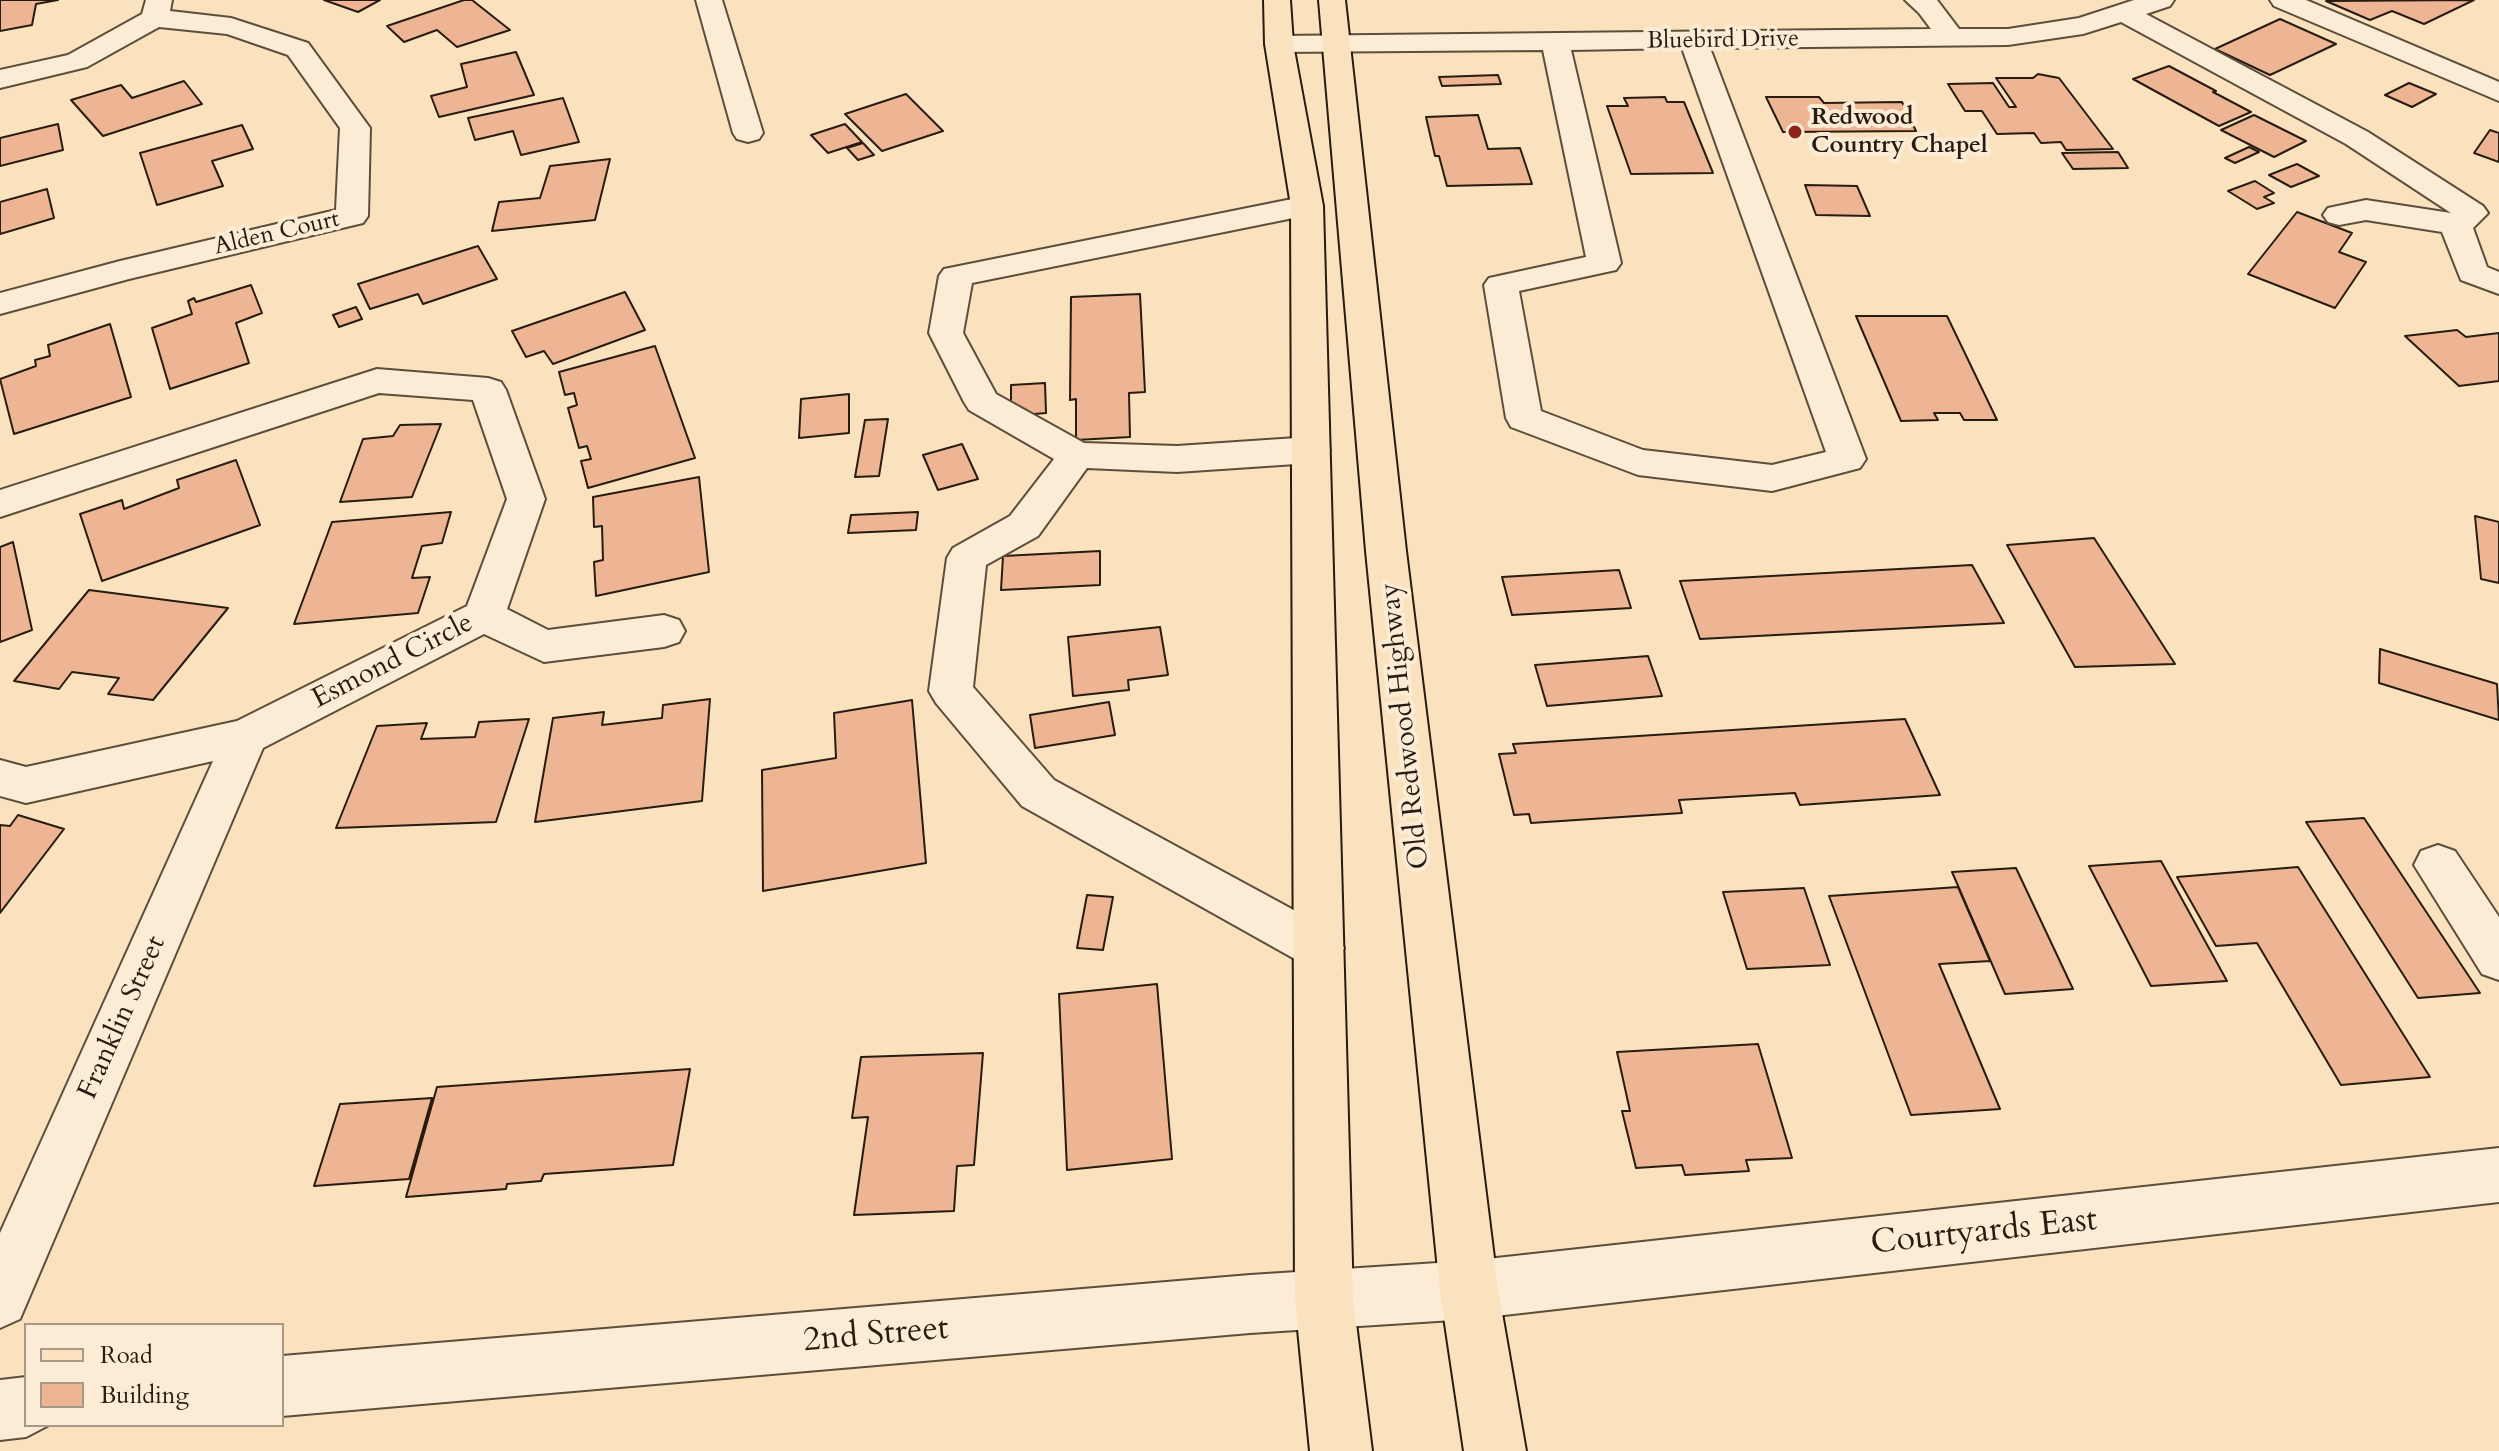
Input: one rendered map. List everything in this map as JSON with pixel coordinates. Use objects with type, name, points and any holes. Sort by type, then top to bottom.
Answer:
[{"type":"main road","points":[[1277,0],[1279,44],[1307,206],[1324,1299],[1341,1451]]},
{"type":"main road","name":"Old Redwood Highway","points":[[1332,0],[1386,551],[1469,1290],[1495,1451]]},
{"type":"street","points":[[709,0],[748,133]]},
{"type":"street","points":[[1918,0],[1929,7],[1952,39]]},
{"type":"street","name":"Bluebird Drive","points":[[1279,44],[1952,39],[2049,33],[2126,14],[2161,0]]},
{"type":"street","points":[[2283,0],[2499,92]]},
{"type":"street","points":[[0,79],[77,61],[157,9]]},
{"type":"street","name":"Alden Court","points":[[0,304],[120,271],[352,216],[355,128],[298,49],[231,26],[157,9]]},
{"type":"street","points":[[2126,14],[2357,138],[2472,213],[2456,225],[2366,210],[2339,215]]},
{"type":"street","points":[[1555,42],[1604,263],[1501,285],[1524,418],[1638,462],[1772,478],[1847,459],[1694,42]]},
{"type":"street","points":[[1307,206],[956,276],[946,333],[982,402],[1077,455],[1177,459],[1311,450]]},
{"type":"street","points":[[2456,225],[2473,273],[2499,284]]},
{"type":"street","name":"Esmond Circle","points":[[0,504],[377,381],[488,390],[526,499],[484,616],[246,736],[26,785],[0,778]]},
{"type":"street","points":[[1077,455],[1024,526],[967,558],[951,691],[1038,793],[1319,948]]},
{"type":"street","points":[[484,616],[544,646],[664,631]]},
{"type":"street","name":"Franklin Street","points":[[0,1299],[246,736]]},
{"type":"street","points":[[2438,865],[2499,958]]},
{"type":"street","name":"Courtyards East","points":[[1469,1290],[2499,1175]]},
{"type":"street","name":"2nd Street","points":[[284,1386],[1324,1299],[1469,1290]]},
{"type":"street","points":[[0,1410],[24,1407]]},
{"type":"building","points":[[0,0],[58,0],[36,4],[32,25],[0,31]]},
{"type":"building","points":[[324,0],[380,0],[358,12]]},
{"type":"building","points":[[472,0],[510,30],[457,47],[437,30],[404,42],[387,26]]},
{"type":"building","points":[[2474,0],[2424,24],[2392,11],[2370,20],[2326,1]]},
{"type":"building","points":[[2280,19],[2336,44],[2270,75],[2215,49]]},
{"type":"building","points":[[516,52],[534,95],[439,117],[431,96],[467,87],[461,64]]},
{"type":"building","points":[[2169,66],[2251,112],[2219,126],[2133,79]]},
{"type":"building","points":[[2038,74],[2059,78],[2113,149],[2066,150],[2061,142],[2041,143],[2034,133],[1997,134],[1982,111],[1965,111],[1948,84],[1993,83],[2009,107],[2016,107],[1996,78],[2033,78]]},
{"type":"building","points":[[1498,75],[1501,84],[1442,86],[1439,77]]},
{"type":"building","points":[[184,81],[202,104],[103,136],[71,100],[121,85],[132,98]]},
{"type":"building","points":[[2409,83],[2436,94],[2412,107],[2385,95]]},
{"type":"building","points":[[906,94],[943,131],[882,151],[845,114]]},
{"type":"building","points":[[1665,97],[1667,102],[1684,102],[1713,173],[1631,174],[1607,106],[1628,106],[1624,98]]},
{"type":"building","points":[[1766,97],[1819,97],[1824,103],[1902,102],[1916,131],[1783,132]]},
{"type":"building","points":[[563,98],[579,142],[521,155],[513,131],[475,140],[468,118]]},
{"type":"building","points":[[1478,115],[1488,149],[1520,148],[1532,184],[1447,186],[1439,156],[1435,156],[1426,117]]},
{"type":"building","points":[[2254,115],[2306,141],[2274,157],[2221,130]]},
{"type":"building","points":[[58,124],[63,150],[0,166],[0,138]]},
{"type":"building","points":[[845,124],[862,142],[828,153],[811,135]]},
{"type":"building","points":[[242,125],[253,149],[212,161],[223,186],[157,205],[140,153]]},
{"type":"building","points":[[2490,130],[2499,133],[2499,162],[2474,153]]},
{"type":"building","points":[[863,143],[874,155],[858,160],[847,148]]},
{"type":"building","points":[[2249,147],[2259,152],[2235,163],[2225,158]]},
{"type":"building","points":[[2118,152],[2128,168],[2073,169],[2062,153]]},
{"type":"building","points":[[610,159],[595,220],[492,231],[499,202],[540,198],[550,166]]},
{"type":"building","points":[[2297,164],[2319,176],[2291,187],[2269,175]]},
{"type":"building","points":[[2255,181],[2274,193],[2264,197],[2274,203],[2257,209],[2228,191]]},
{"type":"building","points":[[1805,185],[1857,186],[1870,216],[1816,215]]},
{"type":"building","points":[[47,189],[54,218],[0,234],[0,202]]},
{"type":"building","points":[[2297,212],[2352,233],[2339,252],[2366,262],[2335,308],[2248,274]]},
{"type":"building","points":[[478,246],[497,279],[423,304],[418,294],[370,309],[358,284]]},
{"type":"building","points":[[251,285],[262,313],[236,323],[249,363],[170,389],[152,328],[192,314],[188,301],[194,298],[196,302]]},
{"type":"building","points":[[625,292],[645,330],[553,364],[544,351],[526,357],[512,331]]},
{"type":"building","points":[[1140,294],[1145,392],[1129,393],[1130,437],[1076,440],[1076,399],[1070,400],[1071,297]]},
{"type":"building","points":[[356,307],[362,319],[339,327],[333,315]]},
{"type":"building","points":[[1856,316],[1947,316],[1997,420],[1964,420],[1960,413],[1934,413],[1938,420],[1901,421]]},
{"type":"building","points":[[110,324],[131,397],[14,434],[0,379],[36,366],[35,360],[50,356],[48,345]]},
{"type":"building","points":[[2457,330],[2466,337],[2499,333],[2499,381],[2459,386],[2405,336]]},
{"type":"building","points":[[655,346],[695,458],[588,488],[581,461],[591,459],[587,446],[579,448],[568,408],[577,405],[574,393],[565,395],[559,372]]},
{"type":"building","points":[[1045,383],[1046,413],[1011,416],[1011,385]]},
{"type":"building","points":[[849,394],[849,433],[799,438],[801,399]]},
{"type":"building","points":[[888,419],[879,476],[855,477],[865,420]]},
{"type":"building","points":[[441,424],[412,497],[340,502],[363,439],[393,436],[400,425]]},
{"type":"building","points":[[962,444],[978,479],[938,490],[923,455]]},
{"type":"building","points":[[236,460],[260,525],[102,581],[80,514],[122,500],[124,509],[179,488],[177,480]]},
{"type":"building","points":[[699,477],[709,572],[596,596],[594,562],[603,560],[602,526],[594,527],[593,497]]},
{"type":"building","points":[[451,512],[442,543],[422,546],[412,578],[430,577],[418,613],[294,624],[332,522]]},
{"type":"building","points":[[918,512],[916,530],[848,533],[851,515]]},
{"type":"building","points":[[2475,516],[2499,522],[2499,583],[2481,579]]},
{"type":"building","points":[[2094,538],[2175,664],[2075,667],[2007,545]]},
{"type":"building","points":[[13,542],[32,630],[0,642],[0,547]]},
{"type":"building","points":[[1100,551],[1100,585],[1001,590],[1003,556]]},
{"type":"building","points":[[1972,565],[2004,623],[1700,639],[1680,581]]},
{"type":"building","points":[[1619,570],[1631,608],[1512,615],[1502,577]]},
{"type":"building","points":[[89,590],[228,608],[153,700],[108,694],[119,678],[72,672],[59,689],[14,681]]},
{"type":"building","points":[[1160,627],[1168,675],[1128,680],[1129,690],[1073,696],[1068,637]]},
{"type":"building","points":[[2380,649],[2497,684],[2499,720],[2379,683]]},
{"type":"building","points":[[1648,656],[1662,696],[1547,706],[1535,665]]},
{"type":"building","points":[[710,699],[702,801],[535,822],[553,718],[604,712],[602,725],[662,718],[663,705]]},
{"type":"building","points":[[912,700],[926,863],[763,891],[762,770],[836,758],[834,713]]},
{"type":"building","points":[[1109,702],[1115,735],[1035,748],[1030,715]]},
{"type":"building","points":[[529,719],[496,822],[336,828],[377,726],[427,723],[421,739],[475,737],[479,722]]},
{"type":"building","points":[[1905,719],[1940,795],[1800,805],[1795,793],[1679,800],[1682,813],[1531,823],[1529,814],[1514,815],[1499,754],[1516,753],[1513,744]]},
{"type":"building","points":[[18,815],[64,829],[0,913],[0,825],[10,826]]},
{"type":"building","points":[[2364,818],[2480,993],[2418,998],[2306,822]]},
{"type":"building","points":[[2161,861],[2227,981],[2151,986],[2089,866]]},
{"type":"building","points":[[2298,867],[2430,1077],[2341,1085],[2257,943],[2216,946],[2177,877]]},
{"type":"building","points":[[2016,868],[2073,989],[2005,994],[1952,872]]},
{"type":"building","points":[[1958,887],[1990,961],[1939,964],[2000,1109],[1911,1115],[1829,896]]},
{"type":"building","points":[[1804,888],[1830,965],[1747,969],[1723,892]]},
{"type":"building","points":[[1087,895],[1113,897],[1103,950],[1077,948]]},
{"type":"building","points":[[1157,984],[1172,1159],[1067,1170],[1059,994]]},
{"type":"building","points":[[1758,1044],[1792,1158],[1746,1160],[1749,1171],[1685,1175],[1682,1165],[1636,1168],[1622,1111],[1630,1111],[1617,1052]]},
{"type":"building","points":[[983,1053],[974,1165],[957,1166],[954,1211],[854,1215],[868,1117],[852,1118],[861,1057]]},
{"type":"building","points":[[690,1069],[673,1165],[544,1174],[541,1181],[507,1184],[506,1189],[406,1197],[437,1087]]},
{"type":"building","points":[[432,1098],[409,1179],[314,1186],[340,1104]]},
{"type":"place","name":"Redwood Country Chapel","points":[[1795,132]]}]
